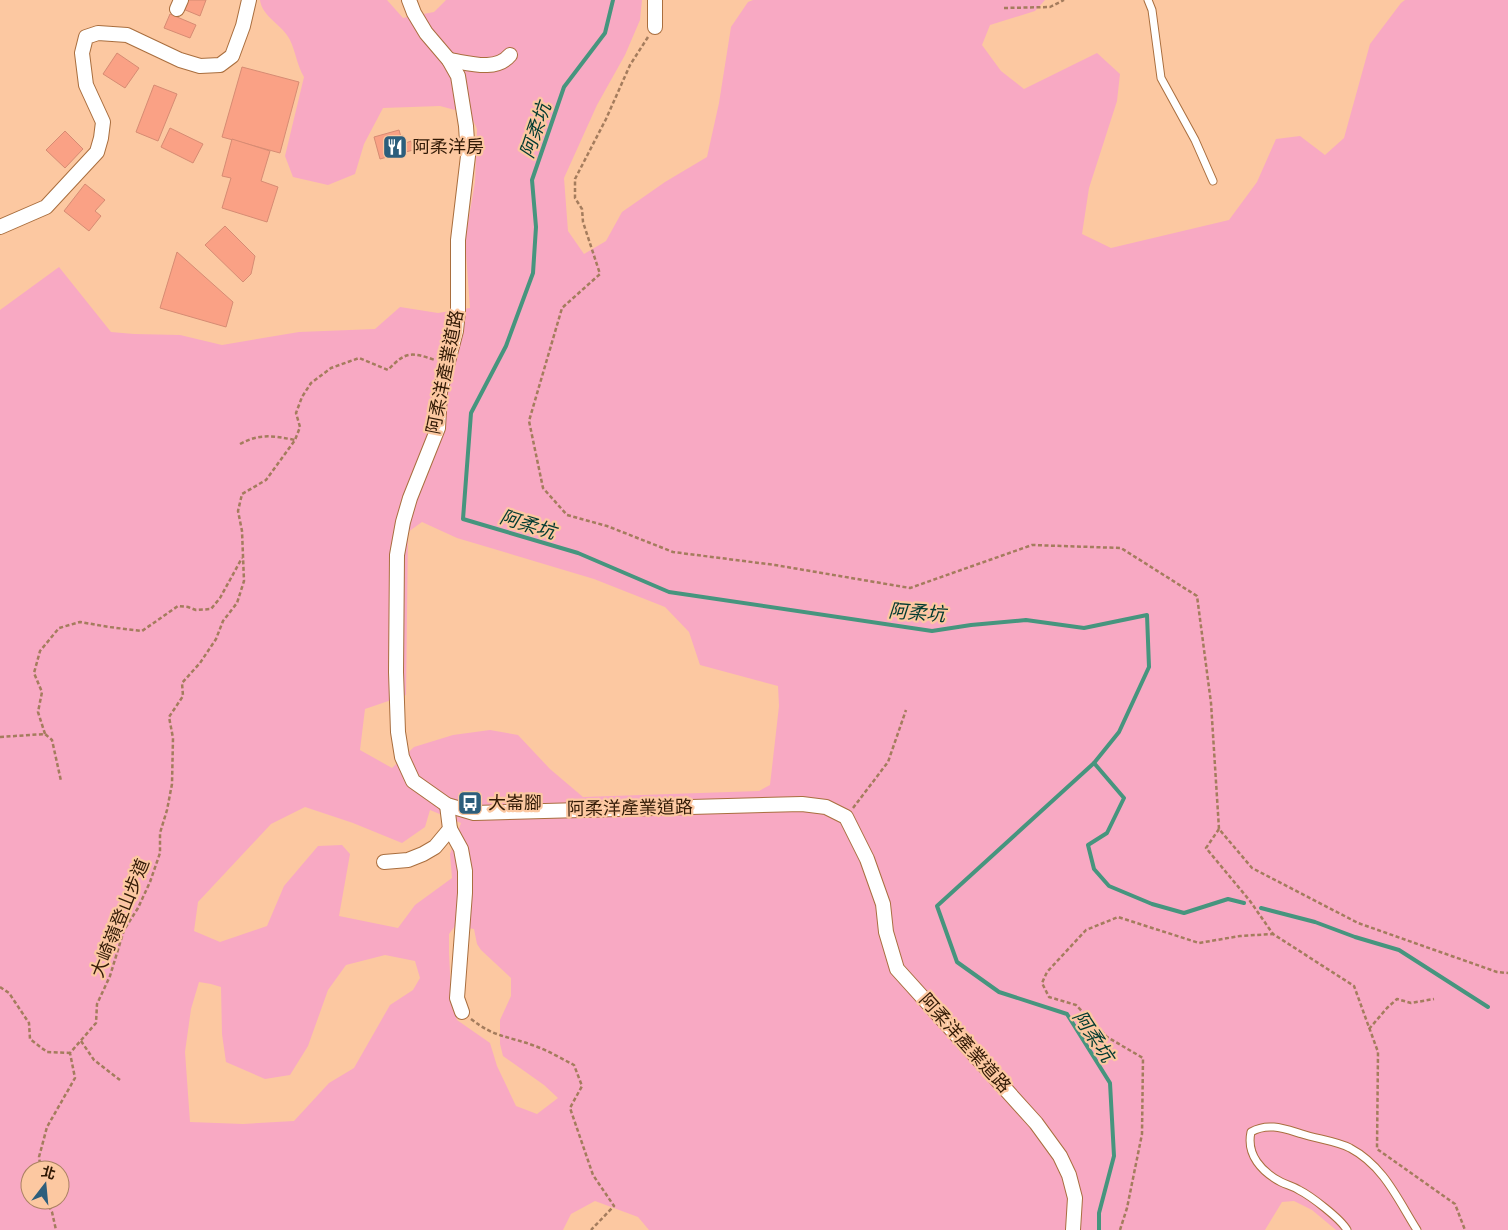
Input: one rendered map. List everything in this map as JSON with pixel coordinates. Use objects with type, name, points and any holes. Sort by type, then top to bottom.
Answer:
[{"type":"street","points":[[0,227],[46,206],[97,152],[103,122],[86,86],[82,53],[86,37],[98,32],[127,34],[180,60],[200,66],[220,65],[232,56],[244,26],[249,0]]},
{"type":"street","name":"阿柔洋產業道路","points":[[410,0],[414,13],[426,34],[449,60],[458,76],[466,126],[468,156],[458,240],[458,311],[456,331],[440,392],[438,428],[410,498],[397,555],[396,672],[398,732],[402,757],[413,781],[447,804],[474,812],[802,804],[826,807],[846,818],[867,859],[883,904],[886,932],[897,969],[1036,1122],[1060,1156],[1069,1175],[1075,1198],[1073,1230]]},
{"type":"street","points":[[654,27],[655,0]]},
{"type":"street","points":[[449,60],[494,65],[504,62],[510,55]]},
{"type":"street","points":[[447,804],[450,829],[461,848],[465,871],[466,893],[457,998],[462,1012]]},
{"type":"street","points":[[384,862],[408,860],[423,854],[435,847],[450,829]]},
{"type":"lane","points":[[1148,0],[1152,10],[1161,78],[1195,140],[1214,181]]},
{"type":"lane","points":[[1347,1230],[1325,1209],[1299,1189],[1281,1182],[1264,1172],[1253,1155],[1249,1142],[1251,1132],[1268,1126],[1350,1148],[1387,1179],[1417,1230]]},
{"type":"path","points":[[1004,8],[1050,7],[1064,0]]},
{"type":"path","points":[[654,27],[630,65],[606,119],[574,179],[576,198],[582,209],[583,222],[600,274],[562,308],[529,421],[543,488],[567,515],[607,526],[673,552],[775,565],[910,588],[1032,545],[1121,548],[1197,596],[1211,703],[1219,829],[1252,868],[1358,923],[1497,972],[1508,973]]},
{"type":"path","points":[[240,444],[251,438],[272,435],[295,440],[300,427],[296,413],[302,397],[311,383],[331,368],[359,358],[388,370],[401,357],[418,354],[446,364]]},
{"type":"path","name":"大崎嶺登山步道","points":[[70,1053],[96,1023],[97,1004],[110,976],[124,930],[138,908],[160,853],[160,833],[172,784],[173,738],[169,717],[183,696],[182,683],[200,663],[216,639],[222,621],[237,603],[244,581],[242,531],[238,511],[242,494],[266,480],[295,440]]},
{"type":"path","points":[[61,781],[52,740],[45,734],[38,712],[42,692],[34,673],[40,651],[59,628],[80,622],[108,628],[142,631],[178,606],[196,610],[211,609],[220,598],[243,556]]},
{"type":"path","points":[[846,818],[888,762],[906,710]]},
{"type":"path","points":[[0,737],[45,734]]},
{"type":"path","points":[[1219,829],[1206,848],[1250,901],[1273,934],[1354,986],[1378,1052],[1377,1149],[1455,1204],[1465,1230]]},
{"type":"path","points":[[1120,1230],[1127,1208],[1142,1134],[1143,1058],[1107,1037],[1076,1005],[1049,997],[1042,983],[1047,972],[1086,930],[1118,917],[1199,943],[1240,936],[1273,934]]},
{"type":"path","points":[[0,988],[9,993],[29,1023],[30,1039],[47,1052],[70,1053],[75,1078],[47,1127],[39,1160]]},
{"type":"path","points":[[1369,1029],[1387,1008],[1397,1000],[1411,1003],[1434,999]]},
{"type":"path","points":[[462,1012],[485,1030],[536,1046],[574,1065],[582,1086],[570,1108],[593,1175],[614,1206],[591,1230]]},
{"type":"path","points":[[81,1041],[94,1060],[120,1080]]},
{"type":"path","points":[[51,1210],[56,1230]]},
{"type":"shaded area","points":[[260,0],[387,0],[403,18],[434,12],[446,0],[642,0],[640,20],[625,55],[597,105],[564,178],[568,231],[584,254],[606,241],[622,212],[665,182],[707,157],[719,103],[731,27],[748,2],[753,0],[1045,0],[1035,11],[990,25],[982,45],[1001,71],[1024,89],[1097,53],[1120,74],[1117,101],[1089,188],[1082,234],[1111,248],[1229,220],[1257,182],[1276,139],[1300,136],[1325,155],[1344,138],[1370,44],[1405,0],[1508,0],[1508,1230],[1336,1230],[1312,1210],[1294,1201],[1282,1202],[1265,1230],[649,1230],[638,1217],[595,1201],[571,1214],[563,1230],[0,1230],[0,310],[59,267],[111,332],[180,335],[222,345],[299,332],[375,329],[400,307],[438,313],[470,308],[465,240],[475,182],[477,129],[470,114],[440,106],[383,108],[364,144],[355,174],[328,185],[293,177],[285,156],[304,77],[290,40],[265,11]],"holes":[[[422,522],[457,538],[594,579],[665,607],[689,632],[700,665],[778,686],[779,706],[770,785],[759,791],[583,797],[550,769],[518,735],[490,730],[453,735],[414,747],[392,768],[360,750],[365,709],[406,695],[408,532]],[[305,807],[353,823],[402,843],[425,827],[430,810],[461,823],[450,854],[452,878],[415,905],[398,928],[339,916],[350,854],[342,845],[318,846],[284,886],[267,926],[220,942],[194,931],[198,902],[271,824]],[[455,926],[474,929],[477,944],[481,950],[511,978],[511,996],[500,1020],[500,1044],[503,1056],[544,1085],[558,1098],[537,1114],[516,1106],[497,1066],[490,1043],[457,1020],[451,993],[449,953],[449,934]],[[385,955],[415,961],[420,978],[413,990],[390,1005],[354,1068],[329,1083],[294,1121],[243,1124],[190,1122],[185,1052],[191,1009],[199,982],[221,987],[222,1034],[226,1062],[265,1079],[290,1075],[308,1046],[328,990],[346,965]]]},
{"type":"building","points":[[186,0],[206,0],[200,16],[183,9]]},
{"type":"building","points":[[170,14],[196,25],[190,38],[164,28]]},
{"type":"building","points":[[117,53],[139,68],[125,88],[103,74]]},
{"type":"building","points":[[242,67],[299,82],[280,153],[222,137]]},
{"type":"building","points":[[154,85],[177,94],[158,141],[136,132]]},
{"type":"building","points":[[170,128],[203,144],[193,163],[161,147]]},
{"type":"building","name":"阿柔洋房","points":[[399,130],[403,144],[411,141],[413,150],[380,159],[374,137]]},
{"type":"building","points":[[65,131],[83,149],[65,168],[46,150]]},
{"type":"building","points":[[232,139],[270,151],[261,181],[278,187],[267,222],[222,208],[231,178],[222,176]]},
{"type":"building","points":[[85,184],[105,200],[95,211],[101,216],[89,231],[64,211]]},
{"type":"building","points":[[225,226],[255,256],[251,274],[243,282],[205,245]]},
{"type":"building","points":[[177,252],[233,302],[226,327],[160,308]]},
{"type":"waterway","name":"阿柔坑","points":[[613,0],[605,33],[564,87],[532,180],[536,227],[533,273],[506,346],[471,413],[463,519],[578,553],[669,592],[932,631],[1026,620],[1084,628],[1147,615],[1149,667],[1119,732],[1094,763],[937,906],[957,962],[999,992],[1067,1014],[1110,1083],[1114,1156],[1099,1213],[1099,1230]]},
{"type":"waterway","points":[[1094,763],[1124,798],[1107,833],[1088,845],[1094,869],[1109,886],[1152,904],[1184,913],[1228,899],[1244,903]]},
{"type":"waterway","points":[[1261,908],[1315,922],[1355,937],[1399,950],[1488,1007]]},
{"type":"place","name":"阿柔洋房","points":[[395,147]]},
{"type":"place","name":"大崙腳","points":[[470,803]]}]
